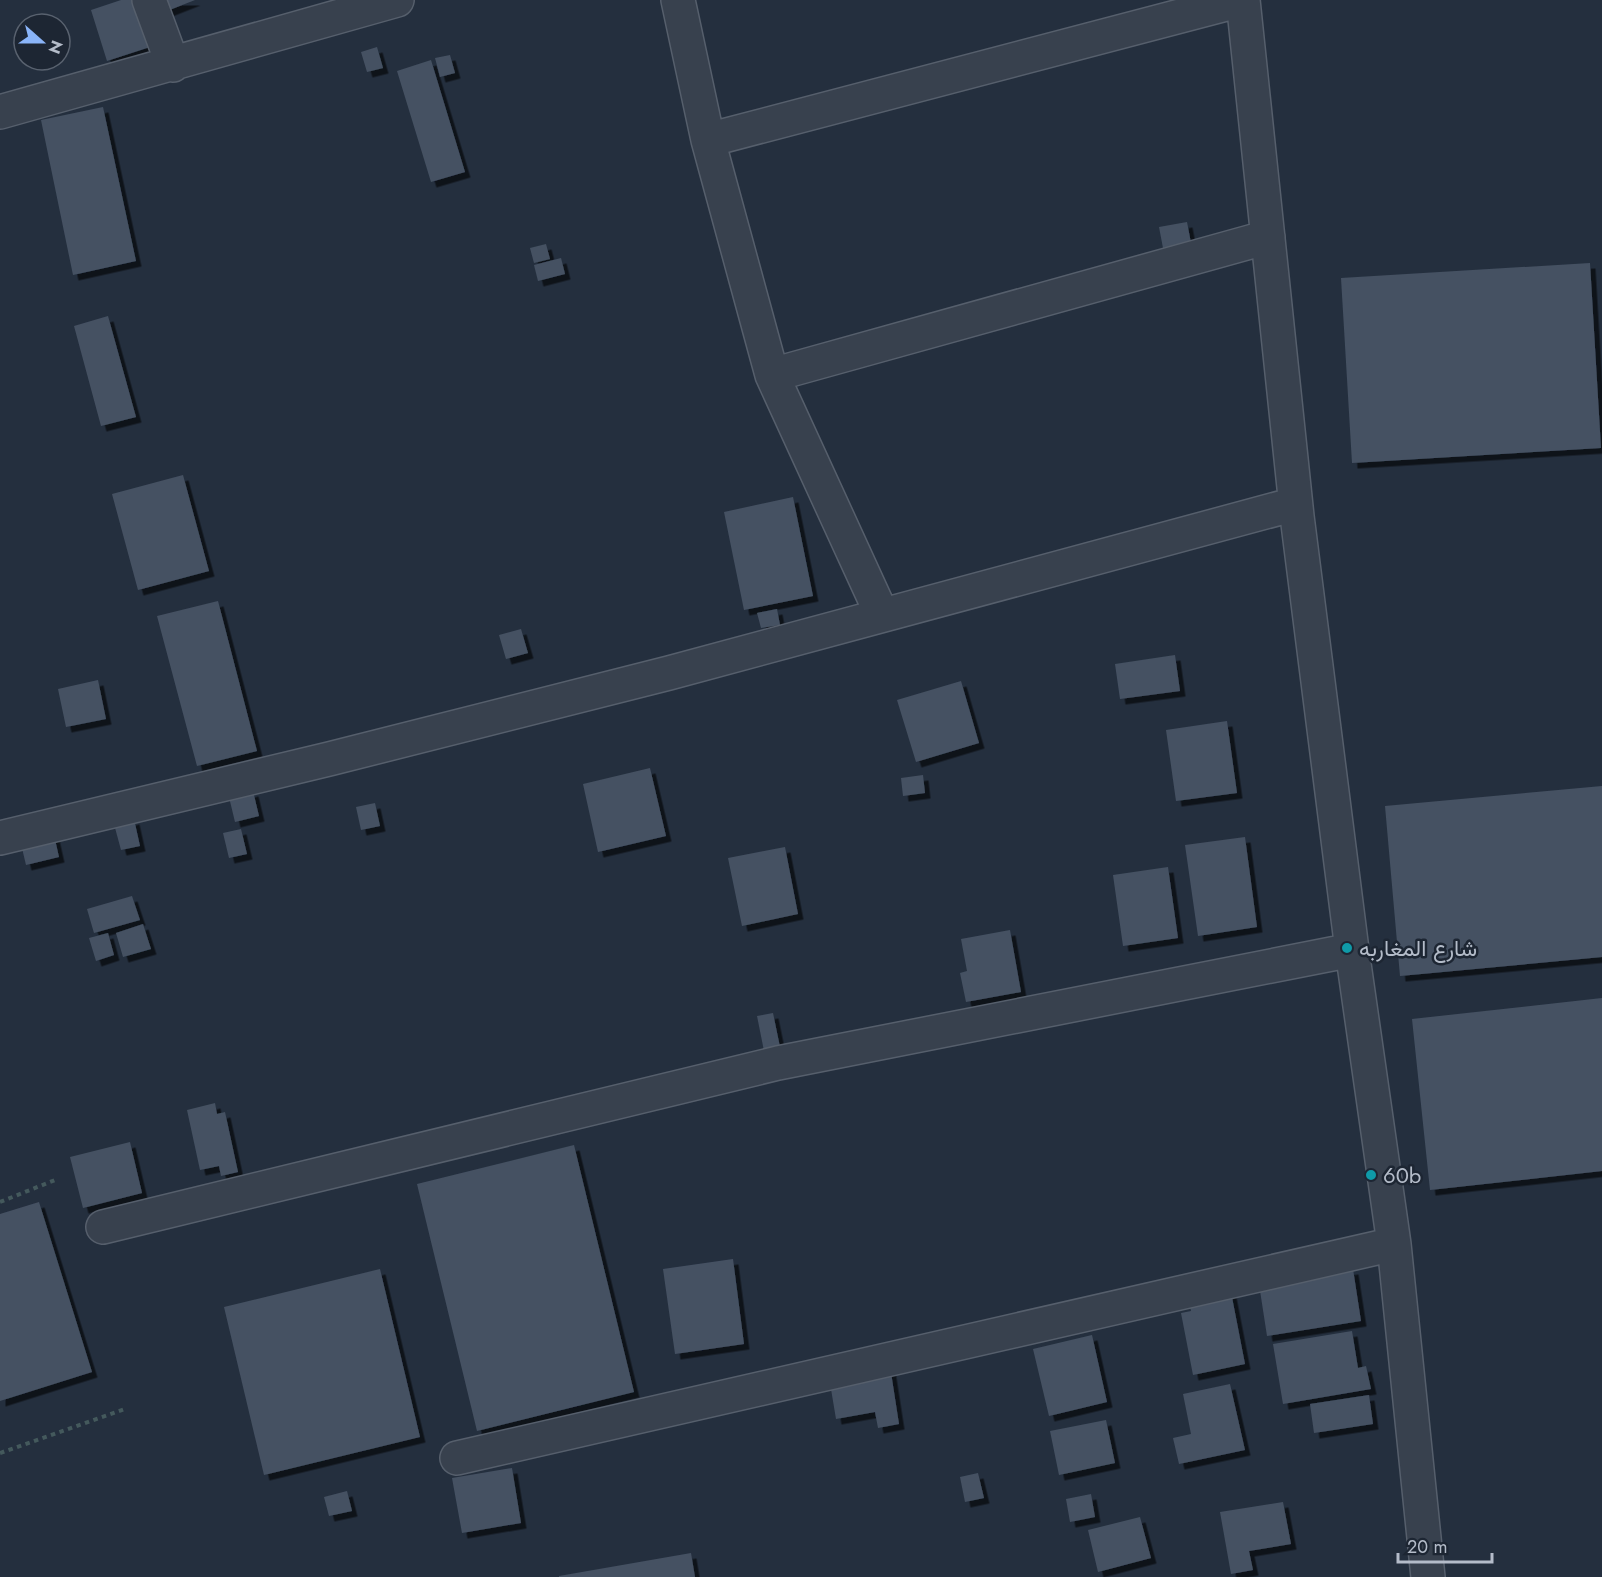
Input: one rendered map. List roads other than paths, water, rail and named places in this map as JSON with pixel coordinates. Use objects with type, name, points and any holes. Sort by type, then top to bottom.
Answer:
[{"type":"street","points":[[148,0],[173,65]]},
{"type":"street","points":[[678,0],[708,140],[772,375],[882,615]]},
{"type":"street","points":[[708,140],[1242,0],[1295,504],[1352,950],[1394,1244],[1428,1577]]},
{"type":"street","points":[[0,112],[173,65],[383,2]]},
{"type":"street","points":[[772,375],[1268,237]]},
{"type":"street","points":[[0,837],[329,759],[567,699],[1295,504]]},
{"type":"street","points":[[103,1227],[778,1063],[1352,950]]},
{"type":"street","points":[[457,1458],[1394,1244]]},
{"type":"place","name":"شارع المغاربه","points":[[1347,948]]},
{"type":"place","name":"60b","points":[[1371,1175]]}]
